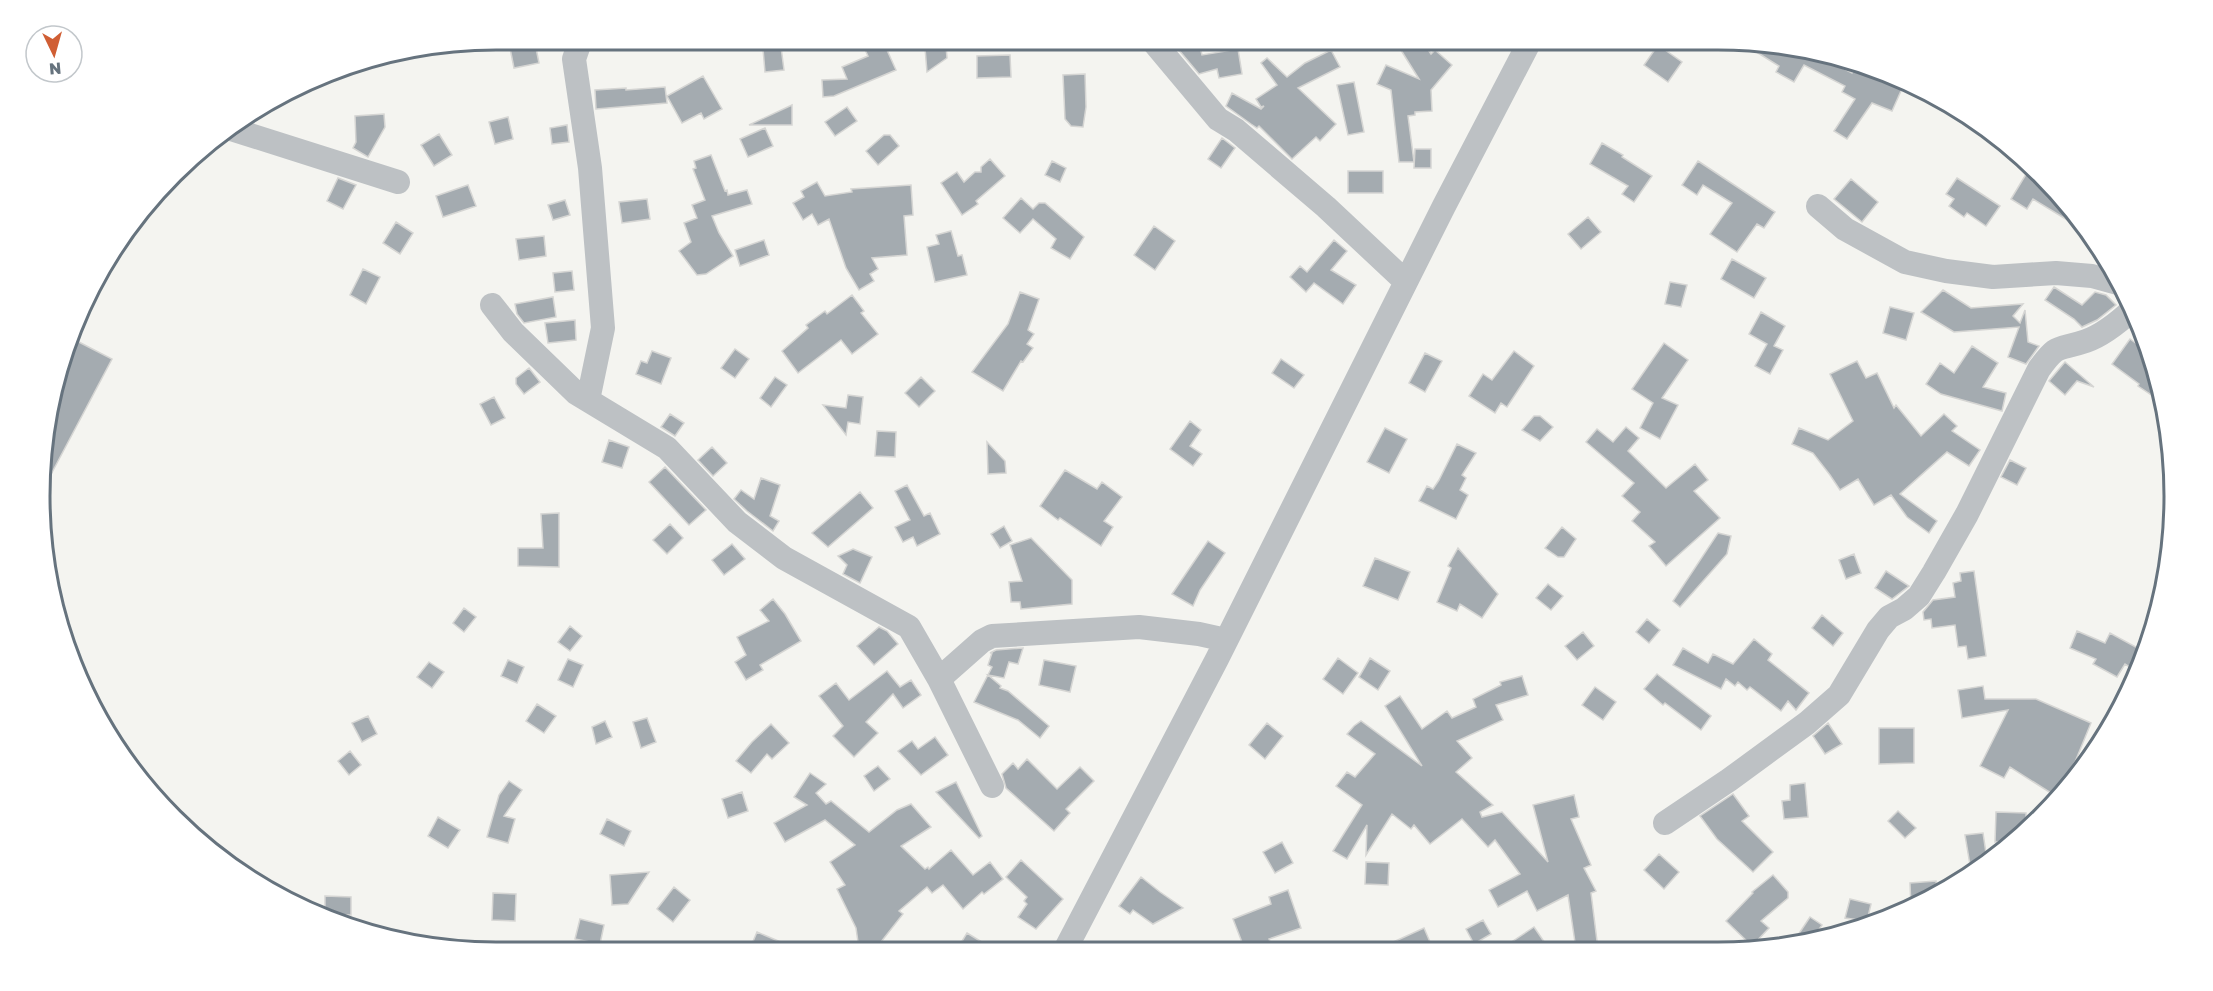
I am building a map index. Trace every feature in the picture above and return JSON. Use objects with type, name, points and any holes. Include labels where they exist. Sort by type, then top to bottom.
[{"type":"street","points":[[577,50],[574,59],[590,168],[603,328],[588,400]]},
{"type":"street","points":[[1160,50],[1218,119],[1236,130],[1326,207],[1406,282]]},
{"type":"street","points":[[1069,942],[1226,640],[1525,50]]},
{"type":"street","points":[[239,131],[398,182]]},
{"type":"street","points":[[1818,206],[1845,229],[1905,262],[1946,271],[1993,277],[2056,273],[2092,276],[2108,280]]},
{"type":"street","points":[[492,305],[513,332],[576,393],[667,448],[737,522],[784,558],[909,627],[939,679],[992,786]]},
{"type":"street","points":[[1665,823],[1807,723],[1839,695],[1878,630],[1889,617],[1904,609],[1919,596],[1967,514],[2039,369],[2052,351],[2065,345],[2085,342],[2102,333],[2125,315]]},
{"type":"street","points":[[939,679],[982,641],[992,636],[1138,627],[1199,634],[1226,640]]},
{"type":"building","points":[[510,50],[536,50],[539,63],[514,68]]},
{"type":"building","points":[[763,50],[781,50],[784,70],[765,72]]},
{"type":"building","points":[[865,50],[887,50],[896,70],[834,96],[823,97],[822,80],[847,79],[842,67],[868,56]]},
{"type":"building","points":[[925,50],[946,50],[947,58],[927,72]]},
{"type":"building","points":[[1179,50],[1201,50],[1202,55],[1238,50],[1242,74],[1219,78],[1217,69],[1199,74]]},
{"type":"building","points":[[1331,50],[1340,67],[1298,88],[1336,124],[1320,141],[1316,137],[1292,159],[1259,126],[1257,128],[1226,106],[1232,93],[1261,109],[1264,106],[1261,107],[1256,99],[1277,85],[1261,63],[1267,58],[1287,77],[1305,63]]},
{"type":"building","points":[[1401,50],[1428,50],[1431,54],[1435,50],[1452,65],[1431,90],[1432,111],[1415,112],[1415,115],[1408,116],[1414,162],[1399,162],[1391,90],[1377,84],[1386,65],[1419,79]]},
{"type":"building","points":[[1654,50],[1665,50],[1682,62],[1668,82],[1644,65]]},
{"type":"building","points":[[1755,51],[1805,58],[1833,65],[1902,89],[1892,111],[1872,103],[1847,139],[1834,131],[1855,99],[1842,92],[1845,86],[1804,65],[1794,82],[1776,72],[1779,66]]},
{"type":"building","points":[[1010,55],[1011,77],[977,78],[977,56]]},
{"type":"building","points":[[1085,74],[1086,107],[1083,127],[1071,126],[1065,119],[1063,75]]},
{"type":"building","points":[[703,76],[722,109],[704,119],[701,113],[682,123],[667,96]]},
{"type":"building","points":[[1354,82],[1364,132],[1348,135],[1337,85]]},
{"type":"building","points":[[665,87],[667,103],[596,109],[595,90]]},
{"type":"building","points":[[792,105],[792,125],[749,125]]},
{"type":"building","points":[[847,107],[857,121],[835,136],[825,122]]},
{"type":"building","points":[[384,114],[385,127],[368,157],[353,148],[356,142],[355,116]]},
{"type":"building","points":[[508,117],[513,139],[495,144],[489,122]]},
{"type":"building","points":[[567,125],[569,142],[552,144],[550,128]]},
{"type":"building","points":[[765,128],[773,146],[748,157],[740,139]]},
{"type":"building","points":[[439,134],[452,155],[434,166],[421,145]]},
{"type":"building","points":[[884,135],[890,135],[899,146],[878,165],[866,151]]},
{"type":"building","points":[[1222,138],[1235,148],[1221,168],[1208,159]]},
{"type":"building","points":[[1602,143],[1652,176],[1634,202],[1622,194],[1628,186],[1590,164]]},
{"type":"building","points":[[1415,149],[1431,149],[1431,168],[1414,168]]},
{"type":"building","points":[[711,155],[728,195],[747,190],[752,204],[712,216],[733,256],[706,274],[697,275],[679,251],[691,242],[684,223],[697,218],[692,205],[705,200],[693,169],[696,168],[694,161]]},
{"type":"building","points":[[990,159],[1005,176],[976,201],[978,204],[962,215],[941,183],[957,172],[964,182],[975,172],[981,172],[981,167]]},
{"type":"building","points":[[1052,161],[1066,168],[1060,182],[1045,175]]},
{"type":"building","points":[[1698,161],[1775,212],[1764,228],[1757,224],[1737,252],[1710,234],[1732,203],[1703,185],[1697,195],[1682,185]]},
{"type":"building","points":[[1348,171],[1383,171],[1383,193],[1348,193]]},
{"type":"building","points":[[2026,174],[2068,221],[2033,199],[2027,209],[2011,199]]},
{"type":"building","points":[[338,178],[356,185],[343,209],[327,201]]},
{"type":"building","points":[[1957,178],[2000,206],[1986,226],[1967,213],[1964,217],[1949,206],[1954,199],[1946,194]]},
{"type":"building","points":[[1851,179],[1878,202],[1862,222],[1834,199]]},
{"type":"building","points":[[817,182],[825,196],[852,192],[851,189],[911,185],[913,215],[904,216],[907,255],[872,258],[878,269],[870,274],[874,281],[859,290],[846,268],[829,219],[818,225],[812,214],[803,220],[793,203],[804,197],[801,191]]},
{"type":"building","points":[[468,185],[476,206],[443,217],[436,196]]},
{"type":"building","points":[[1021,198],[1033,209],[1039,203],[1045,203],[1084,237],[1070,259],[1051,248],[1056,239],[1033,219],[1020,233],[1003,218]]},
{"type":"building","points":[[647,199],[650,219],[622,223],[619,202]]},
{"type":"building","points":[[565,200],[570,215],[553,220],[548,205]]},
{"type":"building","points":[[1588,217],[1601,232],[1581,249],[1568,234]]},
{"type":"building","points":[[396,222],[413,233],[400,254],[383,243]]},
{"type":"building","points":[[1154,226],[1175,241],[1155,270],[1134,255]]},
{"type":"building","points":[[951,231],[958,256],[962,255],[967,275],[935,282],[927,247],[939,244],[936,235]]},
{"type":"building","points":[[544,236],[546,256],[519,260],[516,239]]},
{"type":"building","points":[[764,240],[769,255],[740,266],[735,250]]},
{"type":"building","points":[[1334,240],[1347,251],[1331,270],[1356,285],[1343,304],[1314,283],[1306,292],[1290,277],[1300,266],[1307,272]]},
{"type":"building","points":[[1732,259],[1766,278],[1754,298],[1721,279]]},
{"type":"building","points":[[363,269],[380,277],[366,304],[350,295]]},
{"type":"building","points":[[572,271],[574,290],[555,292],[553,273]]},
{"type":"building","points":[[1670,282],[1687,285],[1681,307],[1665,304]]},
{"type":"building","points":[[2054,287],[2082,305],[2095,292],[2106,295],[2116,305],[2097,320],[2082,327],[2045,300]]},
{"type":"building","points":[[1943,290],[1971,308],[2023,304],[2013,316],[2020,323],[2025,310],[2028,342],[2039,346],[2026,364],[2008,357],[2019,327],[1954,332],[1921,312]]},
{"type":"building","points":[[1020,292],[1039,299],[1028,330],[1034,334],[1027,344],[1033,348],[1023,362],[1021,361],[1003,391],[972,372],[1008,324]]},
{"type":"building","points":[[852,295],[864,311],[861,313],[878,334],[852,354],[841,340],[798,373],[782,351],[808,328],[806,325],[825,311],[827,314]]},
{"type":"building","points":[[553,297],[556,317],[524,323],[517,314],[515,304]]},
{"type":"building","points":[[1890,307],[1914,313],[1906,340],[1883,333]]},
{"type":"building","points":[[1761,312],[1785,326],[1774,346],[1783,350],[1770,374],[1755,366],[1767,344],[1749,334]]},
{"type":"building","points":[[575,320],[576,340],[548,343],[545,323]]},
{"type":"building","points":[[2130,339],[2137,344],[2152,395],[2138,386],[2139,384],[2112,364]]},
{"type":"building","points":[[77,341],[112,359],[50,476],[58,408]]},
{"type":"building","points":[[1664,343],[1688,360],[1662,398],[1678,405],[1660,439],[1640,428],[1653,403],[1632,389]]},
{"type":"building","points":[[1972,346],[1998,363],[1983,387],[2006,393],[2002,411],[1941,394],[1926,384],[1940,363],[1954,373]]},
{"type":"building","points":[[735,349],[749,359],[735,378],[721,368]]},
{"type":"building","points":[[652,351],[671,358],[661,384],[636,374],[641,361],[647,363]]},
{"type":"building","points":[[1514,351],[1534,366],[1507,407],[1501,403],[1495,413],[1469,396],[1483,374],[1492,380]]},
{"type":"building","points":[[1425,353],[1442,361],[1425,392],[1409,383]]},
{"type":"building","points":[[1281,359],[1304,375],[1294,388],[1272,373]]},
{"type":"building","points":[[1857,361],[1866,378],[1877,373],[1894,408],[1896,405],[1921,436],[1944,414],[1957,426],[1952,431],[1980,450],[1969,466],[1947,452],[1900,494],[1937,521],[1929,533],[1907,517],[1891,495],[1874,505],[1858,479],[1840,490],[1813,453],[1792,444],[1799,428],[1828,440],[1853,421],[1830,374]]},
{"type":"building","points":[[2065,362],[2094,387],[2077,381],[2065,395],[2049,381]]},
{"type":"building","points":[[529,368],[540,382],[524,394],[516,384],[516,378]]},
{"type":"building","points":[[775,377],[787,385],[771,407],[760,398]]},
{"type":"building","points":[[921,377],[935,391],[919,407],[905,393]]},
{"type":"building","points":[[848,395],[863,397],[860,424],[848,422],[846,435],[823,405],[846,408]]},
{"type":"building","points":[[494,397],[505,418],[491,425],[480,404]]},
{"type":"building","points":[[670,414],[684,423],[675,436],[661,427]]},
{"type":"building","points":[[1534,416],[1540,416],[1553,427],[1540,441],[1522,430]]},
{"type":"building","points":[[1190,421],[1201,430],[1190,446],[1202,454],[1193,466],[1170,449]]},
{"type":"building","points":[[1626,427],[1639,438],[1628,451],[1666,488],[1695,464],[1708,480],[1694,491],[1720,518],[1666,566],[1649,546],[1655,542],[1632,521],[1640,512],[1622,496],[1634,483],[1586,442],[1597,429],[1613,442]]},
{"type":"building","points":[[1385,428],[1407,439],[1389,473],[1367,462]]},
{"type":"building","points":[[877,431],[896,432],[895,457],[875,456]]},
{"type":"building","points":[[609,440],[629,447],[622,468],[602,462]]},
{"type":"building","points":[[987,442],[1005,461],[1006,473],[988,474]]},
{"type":"building","points":[[1457,444],[1476,453],[1462,475],[1466,478],[1460,490],[1468,495],[1456,519],[1419,501],[1427,486],[1433,489],[1439,480]]},
{"type":"building","points":[[712,447],[727,463],[713,476],[698,460]]},
{"type":"building","points":[[2010,460],[2026,468],[2017,485],[2001,477]]},
{"type":"building","points":[[665,467],[706,510],[689,525],[649,482]]},
{"type":"building","points":[[1065,470],[1097,489],[1102,482],[1122,497],[1104,521],[1113,527],[1101,546],[1060,518],[1058,520],[1040,506]]},
{"type":"building","points":[[761,478],[780,485],[770,516],[779,521],[773,531],[734,499],[741,490],[754,499]]},
{"type":"building","points":[[907,485],[924,516],[930,513],[940,534],[917,546],[913,537],[903,542],[895,527],[910,520],[895,491]]},
{"type":"building","points":[[860,492],[873,508],[828,547],[812,533]]},
{"type":"building","points":[[559,513],[559,567],[518,566],[518,548],[543,548],[541,514]]},
{"type":"building","points":[[670,524],[683,538],[667,554],[653,540]]},
{"type":"building","points":[[1004,526],[1012,541],[1000,548],[991,534]]},
{"type":"building","points":[[1562,527],[1576,539],[1564,557],[1558,557],[1545,548]]},
{"type":"building","points":[[1718,533],[1731,536],[1727,554],[1680,607],[1673,601]]},
{"type":"building","points":[[1031,538],[1072,580],[1072,604],[1021,609],[1020,602],[1011,602],[1009,582],[1022,581],[1010,545]]},
{"type":"building","points":[[1208,541],[1225,553],[1200,590],[1193,606],[1172,594]]},
{"type":"building","points":[[732,544],[745,559],[724,575],[712,560]]},
{"type":"building","points":[[1458,548],[1498,594],[1482,618],[1460,604],[1457,611],[1437,602],[1451,568],[1448,566]]},
{"type":"building","points":[[853,549],[872,557],[860,583],[843,574],[847,565],[838,556]]},
{"type":"building","points":[[1854,554],[1861,573],[1846,579],[1839,560]]},
{"type":"building","points":[[1375,558],[1410,572],[1398,600],[1363,586]]},
{"type":"building","points":[[1886,571],[1909,586],[1892,599],[1875,588]]},
{"type":"building","points":[[1974,571],[1986,656],[1968,659],[1966,646],[1958,647],[1955,625],[1932,628],[1931,619],[1924,620],[1923,612],[1933,600],[1955,597],[1953,583],[1961,581],[1960,573]]},
{"type":"building","points":[[1548,584],[1563,596],[1551,610],[1536,598]]},
{"type":"building","points":[[773,599],[801,641],[760,665],[763,670],[746,680],[735,662],[746,655],[737,637],[769,621],[760,610]]},
{"type":"building","points":[[464,608],[476,617],[464,632],[453,623]]},
{"type":"building","points":[[1822,615],[1843,633],[1833,646],[1812,628]]},
{"type":"building","points":[[1647,619],[1660,630],[1649,643],[1636,632]]},
{"type":"building","points":[[570,626],[582,636],[570,651],[558,642]]},
{"type":"building","points":[[879,627],[887,631],[898,644],[874,665],[857,646]]},
{"type":"building","points":[[2077,631],[2105,643],[2110,633],[2137,648],[2130,667],[2125,664],[2117,677],[2093,664],[2096,659],[2070,648]]},
{"type":"building","points":[[1583,632],[1594,646],[1577,660],[1565,646]]},
{"type":"building","points":[[1754,639],[1772,654],[1768,660],[1809,693],[1796,710],[1788,701],[1781,711],[1750,687],[1747,690],[1738,682],[1735,686],[1726,679],[1721,689],[1673,665],[1683,648],[1708,663],[1713,654],[1733,664]]},
{"type":"building","points":[[1023,648],[1018,664],[1009,662],[1004,678],[988,675],[1001,686],[1000,688],[1008,691],[1049,726],[1040,738],[1018,720],[974,702],[992,667],[988,665],[992,653],[990,653],[996,650]]},
{"type":"building","points":[[1338,658],[1358,673],[1343,694],[1323,679]]},
{"type":"building","points":[[1370,658],[1390,671],[1378,690],[1359,677]]},
{"type":"building","points":[[568,659],[583,665],[573,687],[558,680]]},
{"type":"building","points":[[508,660],[524,667],[517,683],[501,676]]},
{"type":"building","points":[[1044,660],[1076,666],[1070,692],[1039,685]]},
{"type":"building","points":[[429,662],[444,672],[432,688],[417,677]]},
{"type":"building","points":[[887,671],[900,687],[911,680],[921,695],[903,708],[893,694],[866,722],[878,733],[854,757],[833,736],[843,726],[819,696],[836,683],[849,700]]},
{"type":"building","points":[[1657,674],[1711,716],[1701,730],[1665,703],[1663,705],[1644,689]]},
{"type":"building","points":[[1522,676],[1528,695],[1496,705],[1503,720],[1457,741],[1472,758],[1456,772],[1493,805],[1480,812],[1482,817],[1502,812],[1548,862],[1533,805],[1574,795],[1579,817],[1571,819],[1591,865],[1584,868],[1596,891],[1591,893],[1597,942],[1575,942],[1568,895],[1537,911],[1527,891],[1498,907],[1489,890],[1520,874],[1495,840],[1488,847],[1462,819],[1430,844],[1414,825],[1411,829],[1392,814],[1366,855],[1367,825],[1347,859],[1333,851],[1362,805],[1336,786],[1347,772],[1355,777],[1375,754],[1347,734],[1354,726],[1361,721],[1422,766],[1385,706],[1400,696],[1422,729],[1447,711],[1452,718],[1476,707],[1473,699],[1501,685],[1500,682]]},
{"type":"building","points":[[1983,686],[1985,699],[2036,699],[2091,723],[2076,760],[2050,793],[2010,767],[2004,778],[1980,766],[2008,710],[1962,718],[1958,690]]},
{"type":"building","points":[[1595,687],[1616,702],[1603,720],[1582,705]]},
{"type":"building","points":[[537,704],[556,716],[544,733],[526,721]]},
{"type":"building","points":[[368,716],[377,734],[362,742],[352,723]]},
{"type":"building","points":[[647,718],[656,742],[641,748],[633,722]]},
{"type":"building","points":[[605,721],[612,737],[596,744],[592,727]]},
{"type":"building","points":[[1267,723],[1283,736],[1265,759],[1249,745]]},
{"type":"building","points":[[1828,723],[1842,744],[1825,754],[1813,736]]},
{"type":"building","points":[[771,724],[789,743],[772,759],[767,754],[751,773],[736,761]]},
{"type":"building","points":[[1879,728],[1914,728],[1914,763],[1879,764]]},
{"type":"building","points":[[935,737],[948,755],[921,775],[898,751],[912,741],[918,749]]},
{"type":"building","points":[[350,751],[361,765],[349,775],[338,761]]},
{"type":"building","points":[[1027,759],[1057,789],[1080,767],[1094,781],[1066,809],[1070,813],[1054,831],[1006,788],[1002,774],[1013,763],[1018,769]]},
{"type":"building","points":[[878,766],[890,779],[874,791],[864,776]]},
{"type":"building","points":[[810,773],[826,784],[816,793],[826,804],[831,801],[869,832],[897,810],[911,804],[931,827],[901,846],[925,869],[928,867],[929,869],[951,850],[973,875],[990,862],[1003,879],[984,894],[982,892],[963,909],[943,885],[932,893],[927,887],[899,911],[903,914],[881,942],[858,942],[856,928],[837,889],[845,885],[830,862],[855,845],[825,820],[785,842],[774,823],[807,805],[794,797]]},
{"type":"building","points":[[509,781],[522,790],[504,816],[515,819],[508,843],[487,837],[499,795]]},
{"type":"building","points":[[956,782],[982,836],[979,838],[936,792]]},
{"type":"building","points":[[1805,783],[1808,817],[1784,819],[1782,801],[1790,800],[1790,785]]},
{"type":"building","points":[[742,792],[748,811],[728,818],[722,799]]},
{"type":"building","points":[[1733,794],[1749,816],[1742,821],[1773,852],[1753,872],[1717,839],[1700,816]]},
{"type":"building","points":[[1898,811],[1916,828],[1905,838],[1888,821]]},
{"type":"building","points":[[1996,812],[2026,813],[2026,818],[2012,831],[1995,842]]},
{"type":"building","points":[[438,817],[460,830],[448,848],[428,836]]},
{"type":"building","points":[[607,819],[631,831],[624,846],[600,834]]},
{"type":"building","points":[[1983,833],[1986,851],[1970,863],[1965,835]]},
{"type":"building","points":[[1282,842],[1293,863],[1275,873],[1263,852]]},
{"type":"building","points":[[1659,854],[1679,872],[1664,889],[1644,870]]},
{"type":"building","points":[[1021,860],[1063,899],[1036,929],[1018,917],[1027,904],[1024,901],[1027,897],[1006,877]]},
{"type":"building","points":[[1366,862],[1389,863],[1388,885],[1365,884]]},
{"type":"building","points":[[649,872],[628,904],[612,905],[610,875]]},
{"type":"building","points":[[1773,875],[1788,892],[1788,898],[1761,921],[1769,928],[1758,940],[1747,941],[1726,921],[1752,892]]},
{"type":"building","points":[[1141,877],[1183,908],[1153,924],[1133,910],[1130,914],[1119,906]]},
{"type":"building","points":[[1936,881],[1936,884],[1911,898],[1910,883]]},
{"type":"building","points":[[674,887],[690,900],[673,922],[657,909]]},
{"type":"building","points":[[1288,890],[1301,928],[1269,939],[1270,942],[1242,942],[1233,919],[1271,904],[1269,897]]},
{"type":"building","points":[[493,893],[516,894],[515,921],[492,920]]},
{"type":"building","points":[[325,896],[351,897],[351,915],[325,908]]},
{"type":"building","points":[[1850,899],[1871,904],[1868,915],[1856,919],[1845,918]]},
{"type":"building","points":[[1810,917],[1822,925],[1819,930],[1799,934]]},
{"type":"building","points":[[580,919],[604,925],[600,942],[575,939]]},
{"type":"building","points":[[1483,920],[1491,934],[1477,942],[1473,942],[1466,929]]},
{"type":"building","points":[[1534,927],[1544,942],[1512,942]]},
{"type":"building","points":[[1424,928],[1430,942],[1393,942]]},
{"type":"building","points":[[757,932],[781,942],[753,942]]},
{"type":"building","points":[[967,933],[982,942],[962,942]]}]
